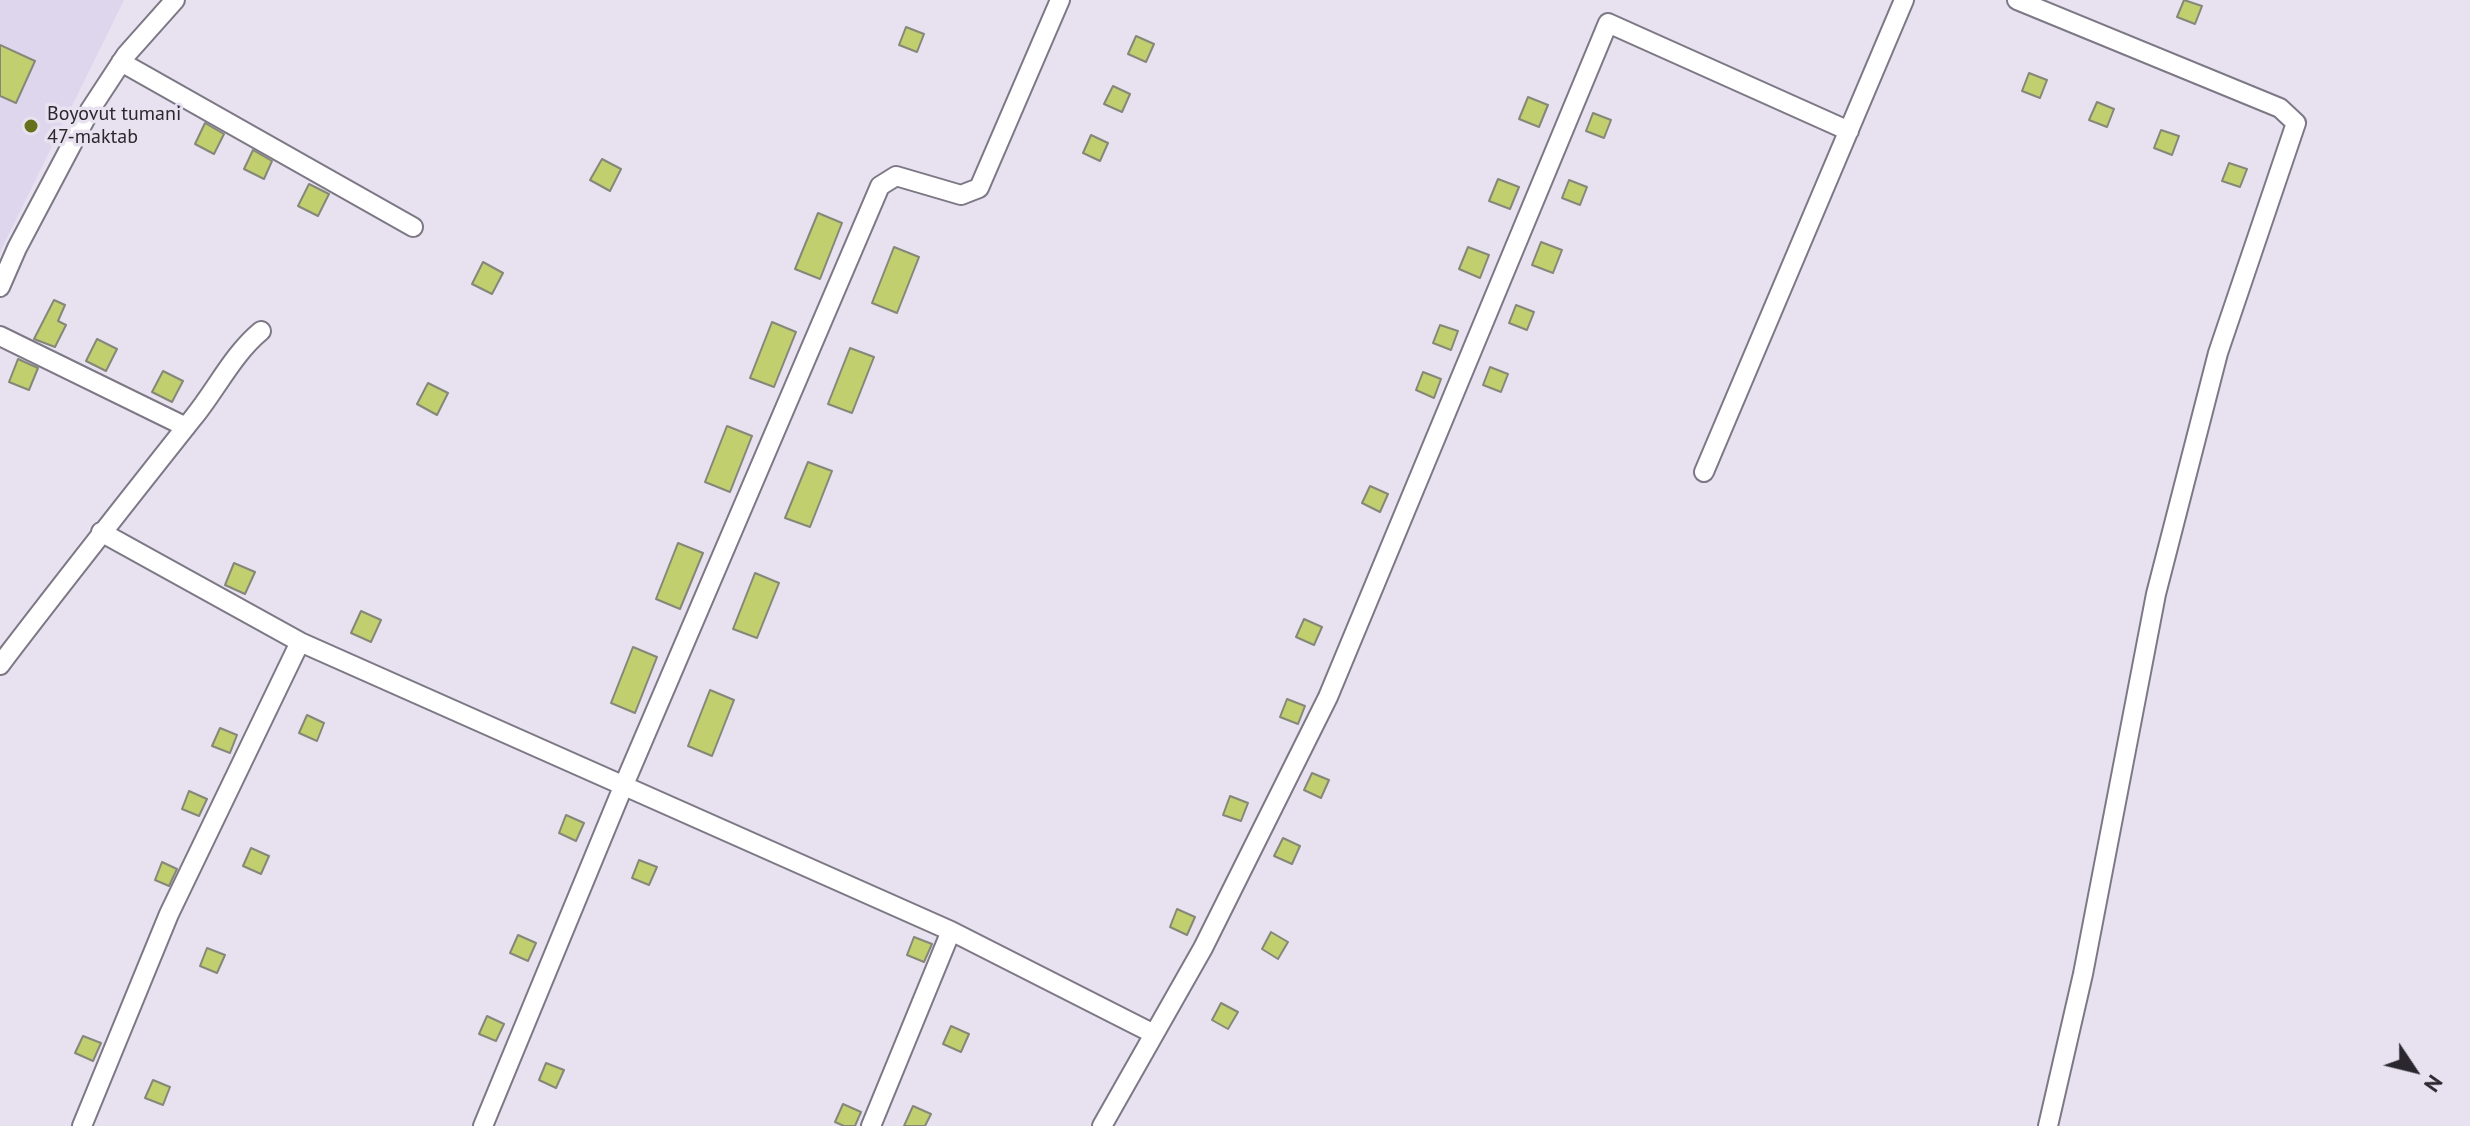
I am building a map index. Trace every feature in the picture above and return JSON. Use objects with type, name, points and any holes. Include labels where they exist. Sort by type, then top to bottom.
[{"type":"street","points":[[0,287],[17,248],[90,110],[121,62],[175,0]]},
{"type":"street","points":[[483,1126],[623,787],[880,186],[896,176],[961,195],[979,188],[1060,0]]},
{"type":"street","points":[[1704,472],[1904,0]]},
{"type":"street","points":[[2017,0],[2280,108],[2296,123],[2218,353],[2156,594],[2083,974],[2048,1126]]},
{"type":"street","points":[[1102,1126],[1203,948],[1328,697],[1608,23],[1849,131]]},
{"type":"street","points":[[121,62],[413,227]]},
{"type":"street","points":[[0,665],[186,427],[247,342],[261,331]]},
{"type":"street","points":[[0,336],[186,427]]},
{"type":"street","points":[[101,532],[300,642],[951,931],[1154,1034]]},
{"type":"street","points":[[82,1126],[169,914],[300,642]]},
{"type":"street","points":[[871,1126],[951,931]]},
{"type":"shaded area","name":"Boyovut tumani 47-maktab","points":[[0,0],[124,0],[0,252]]},
{"type":"building","points":[[2184,0],[2202,6],[2195,24],[2177,17]]},
{"type":"building","points":[[906,27],[924,34],[917,52],[899,45]]},
{"type":"building","points":[[1136,36],[1154,44],[1146,62],[1128,54]]},
{"type":"building","points":[[0,45],[35,61],[16,103],[0,96]]},
{"type":"building","points":[[2029,73],[2047,80],[2040,98],[2022,91]]},
{"type":"building","points":[[1113,86],[1130,94],[1122,112],[1104,104]]},
{"type":"building","points":[[1528,97],[1548,105],[1539,127],[1519,119]]},
{"type":"building","points":[[2097,102],[2114,109],[2107,127],[2089,120]]},
{"type":"building","points":[[1593,113],[1611,120],[1604,138],[1586,131]]},
{"type":"building","points":[[205,123],[224,134],[214,154],[195,144]]},
{"type":"building","points":[[2161,130],[2179,136],[2172,155],[2154,148]]},
{"type":"building","points":[[1091,135],[1108,143],[1100,161],[1083,153]]},
{"type":"building","points":[[253,150],[272,161],[264,179],[244,169]]},
{"type":"building","points":[[602,159],[621,169],[610,191],[590,180]]},
{"type":"building","points":[[2229,163],[2247,169],[2240,187],[2222,181]]},
{"type":"building","points":[[1498,179],[1519,187],[1510,209],[1489,201]]},
{"type":"building","points":[[1569,180],[1587,187],[1580,205],[1562,198]]},
{"type":"building","points":[[309,184],[329,194],[318,216],[298,206]]},
{"type":"building","points":[[818,213],[842,223],[820,279],[795,269]]},
{"type":"building","points":[[1541,242],[1562,250],[1553,273],[1532,265]]},
{"type":"building","points":[[894,247],[919,257],[897,313],[872,303]]},
{"type":"building","points":[[1468,247],[1489,255],[1480,278],[1459,269]]},
{"type":"building","points":[[483,262],[503,273],[492,294],[472,284]]},
{"type":"building","points":[[54,300],[65,305],[58,321],[66,325],[55,347],[34,339]]},
{"type":"building","points":[[1516,305],[1534,312],[1527,330],[1509,323]]},
{"type":"building","points":[[772,322],[796,332],[774,387],[750,378]]},
{"type":"building","points":[[1440,325],[1458,331],[1451,350],[1433,343]]},
{"type":"building","points":[[97,339],[117,349],[106,371],[86,361]]},
{"type":"building","points":[[850,348],[874,357],[852,413],[828,404]]},
{"type":"building","points":[[18,359],[38,368],[29,390],[9,382]]},
{"type":"building","points":[[1490,367],[1508,374],[1501,392],[1483,385]]},
{"type":"building","points":[[163,371],[183,381],[172,402],[152,392]]},
{"type":"building","points":[[1423,372],[1441,379],[1434,398],[1416,390]]},
{"type":"building","points":[[428,383],[448,393],[437,415],[417,404]]},
{"type":"building","points":[[727,426],[752,436],[730,492],[705,482]]},
{"type":"building","points":[[808,462],[832,471],[810,527],[785,518]]},
{"type":"building","points":[[1370,486],[1388,494],[1380,512],[1362,503]]},
{"type":"building","points":[[678,543],[703,553],[680,609],[656,599]]},
{"type":"building","points":[[234,563],[255,572],[245,594],[225,585]]},
{"type":"building","points":[[755,573],[779,583],[757,638],[733,629]]},
{"type":"building","points":[[361,611],[381,620],[371,642],[351,633]]},
{"type":"building","points":[[1304,619],[1322,627],[1314,645],[1296,637]]},
{"type":"building","points":[[633,647],[657,657],[635,713],[611,703]]},
{"type":"building","points":[[710,690],[734,700],[712,756],[688,746]]},
{"type":"building","points":[[1287,699],[1305,706],[1298,724],[1280,717]]},
{"type":"building","points":[[307,715],[324,723],[317,741],[299,733]]},
{"type":"building","points":[[220,728],[237,735],[230,753],[212,746]]},
{"type":"building","points":[[1312,773],[1329,780],[1321,798],[1304,790]]},
{"type":"building","points":[[189,791],[207,799],[199,816],[182,809]]},
{"type":"building","points":[[1230,796],[1248,803],[1241,821],[1223,815]]},
{"type":"building","points":[[566,815],[584,823],[576,841],[559,833]]},
{"type":"building","points":[[1283,838],[1300,846],[1292,864],[1274,856]]},
{"type":"building","points":[[251,848],[269,856],[261,874],[243,866]]},
{"type":"building","points":[[639,860],[657,867],[649,885],[632,878]]},
{"type":"building","points":[[162,862],[177,869],[169,886],[155,880]]},
{"type":"building","points":[[1177,909],[1195,917],[1187,935],[1170,927]]},
{"type":"building","points":[[1271,932],[1288,942],[1278,959],[1262,949]]},
{"type":"building","points":[[518,935],[536,943],[528,961],[510,953]]},
{"type":"building","points":[[914,937],[932,944],[924,962],[907,955]]},
{"type":"building","points":[[207,948],[225,955],[217,973],[200,966]]},
{"type":"building","points":[[1221,1003],[1238,1012],[1228,1029],[1212,1020]]},
{"type":"building","points":[[487,1016],[504,1024],[496,1041],[479,1034]]},
{"type":"building","points":[[951,1026],[969,1034],[961,1052],[943,1044]]},
{"type":"building","points":[[83,1036],[101,1043],[93,1061],[75,1053]]},
{"type":"building","points":[[546,1063],[564,1070],[556,1088],[539,1080]]},
{"type":"building","points":[[153,1080],[170,1087],[163,1105],[145,1098]]},
{"type":"building","points":[[843,1104],[861,1112],[855,1126],[835,1122]]},
{"type":"building","points":[[913,1106],[931,1114],[925,1126],[904,1126]]},
{"type":"place","name":"Boyovut tumani 47-maktab","points":[[31,126]]}]
